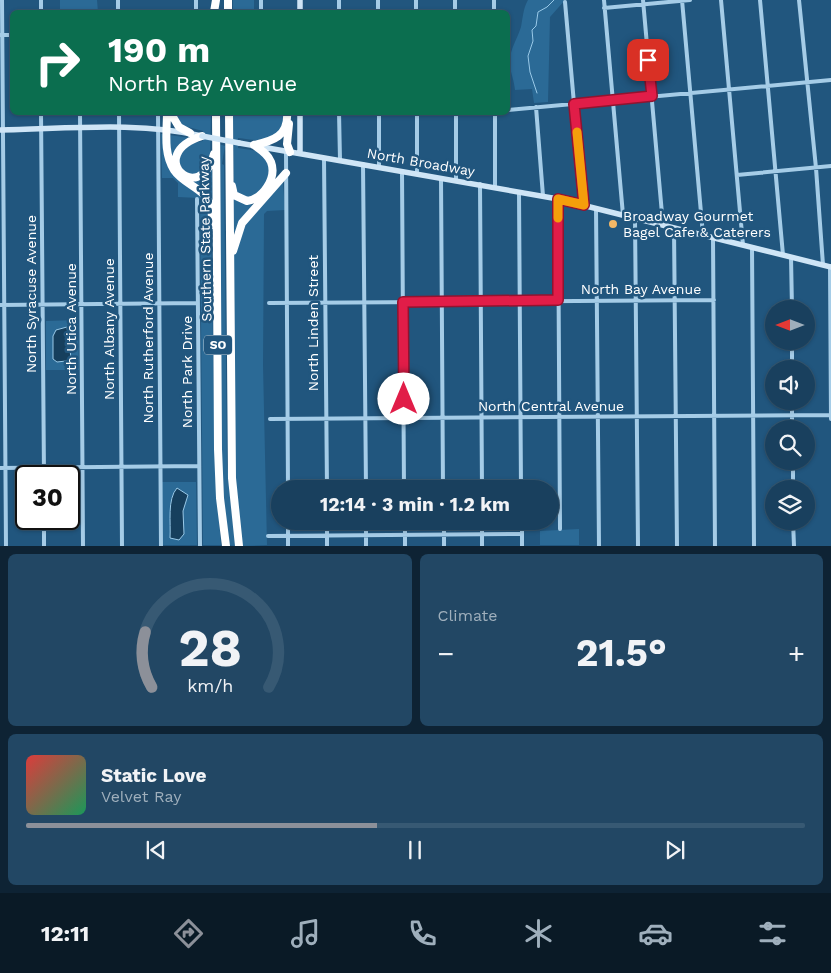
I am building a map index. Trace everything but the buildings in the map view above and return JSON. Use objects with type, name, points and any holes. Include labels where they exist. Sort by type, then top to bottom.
[{"type":"highway","points":[[167,115],[162,130],[174,170],[182,180],[206,197],[210,204],[218,273]]},
{"type":"highway","points":[[170,115],[179,127],[190,133]]},
{"type":"highway","name":"Southern State Parkway","points":[[215,115],[219,472],[226,546]]},
{"type":"highway","name":"Southern State Parkway","points":[[229,115],[232,478],[239,546]]},
{"type":"highway","points":[[229,129],[232,115]]},
{"type":"highway","points":[[254,146],[273,141],[280,135],[287,124],[288,115]]},
{"type":"highway","points":[[288,115],[288,151]]},
{"type":"highway","points":[[202,136],[186,141],[178,151],[176,162],[183,175],[193,178],[203,175],[212,163],[216,145]]},
{"type":"highway","points":[[229,152],[234,195],[242,200],[252,201],[264,192],[272,172],[268,157],[254,146]]},
{"type":"highway","points":[[230,270],[234,245],[242,223],[286,173]]},
{"type":"main road","points":[[300,115],[300,153]]},
{"type":"main road","name":"North Broadway","points":[[1,130],[119,128],[190,133],[254,146],[544,196],[830,267]]},
{"type":"street","points":[[2,0],[2,468],[6,546]]},
{"type":"street","points":[[604,0],[623,215]]},
{"type":"street","points":[[682,0],[703,235]]},
{"type":"street","points":[[604,8],[643,2],[690,0]]},
{"type":"street","points":[[721,0],[743,245]]},
{"type":"street","points":[[760,0],[783,255]]},
{"type":"street","points":[[799,0],[816,168],[823,265]]},
{"type":"street","points":[[565,2],[584,205]]},
{"type":"street","points":[[643,2],[663,225]]},
{"type":"street","points":[[510,110],[831,80]]},
{"type":"street","points":[[536,107],[544,196]]},
{"type":"street","name":"North Syracuse Avenue","points":[[41,115],[44,465]]},
{"type":"street","name":"North Utica Avenue","points":[[80,115],[83,546]]},
{"type":"street","name":"North Albany Avenue","points":[[119,115],[122,546]]},
{"type":"street","points":[[159,115],[162,130]]},
{"type":"street","points":[[339,115],[340,160]]},
{"type":"street","points":[[378,115],[379,167]]},
{"type":"street","points":[[417,115],[417,174]]},
{"type":"street","points":[[456,115],[456,180]]},
{"type":"street","points":[[495,115],[495,187]]},
{"type":"street","name":"North Rutherford Avenue","points":[[161,546],[159,303],[162,130]]},
{"type":"street","points":[[288,151],[286,173],[288,480]]},
{"type":"street","name":"North Linden Street","points":[[324,158],[327,480]]},
{"type":"street","points":[[363,164],[366,480]]},
{"type":"street","points":[[737,175],[831,166]]},
{"type":"street","points":[[402,171],[404,480]]},
{"type":"street","points":[[441,178],[443,480]]},
{"type":"street","points":[[480,184],[482,480]]},
{"type":"street","points":[[519,192],[522,480]]},
{"type":"street","name":"North Park Drive","points":[[197,199],[200,546]]},
{"type":"street","points":[[558,199],[560,529]]},
{"type":"street","points":[[596,208],[599,546]]},
{"type":"street","points":[[635,218],[638,546]]},
{"type":"street","points":[[674,228],[677,546]]},
{"type":"street","points":[[713,238],[715,546]]},
{"type":"street","points":[[752,247],[754,546]]},
{"type":"street","points":[[791,257],[792,300]]},
{"type":"street","points":[[830,267],[831,419]]},
{"type":"street","name":"North Bay Avenue","points":[[270,303],[714,300]]},
{"type":"street","points":[[2,305],[198,303]]},
{"type":"street","points":[[792,410],[792,420]]},
{"type":"street","name":"North Central Avenue","points":[[270,419],[831,415]]},
{"type":"street","points":[[83,467],[199,466]]},
{"type":"street","points":[[2,468],[15,468]]},
{"type":"street","points":[[44,530],[44,546]]},
{"type":"street","points":[[288,530],[288,546]]},
{"type":"street","points":[[327,530],[327,546]]},
{"type":"street","points":[[366,530],[366,546]]},
{"type":"street","points":[[405,530],[405,546]]},
{"type":"street","points":[[444,530],[444,546]]},
{"type":"street","points":[[482,530],[482,546]]},
{"type":"street","points":[[522,530],[522,546]]},
{"type":"street","points":[[793,530],[794,546]]},
{"type":"street","points":[[268,536],[522,534]]},
{"type":"shaded area","points":[[60,0],[97,0],[98,10],[60,10]]},
{"type":"shaded area","points":[[233,0],[254,0],[254,10],[233,10]]},
{"type":"shaded area","points":[[528,0],[565,0],[550,17],[548,102],[534,103],[532,89],[515,90],[510,69],[512,51]]},
{"type":"shaded area","points":[[174,115],[211,115],[210,159],[202,173],[187,175],[177,164],[183,145],[203,141],[203,131],[180,125]]},
{"type":"shaded area","points":[[233,115],[285,115],[280,131],[270,139],[238,138],[238,148],[258,151],[269,160],[269,179],[256,197],[242,200],[234,189]]},
{"type":"shaded area","points":[[161,134],[164,134],[165,152],[206,200],[211,220],[215,469],[221,545],[203,545],[200,201],[199,198],[178,197],[178,183],[173,178],[162,178]]},
{"type":"shaded area","points":[[169,135],[191,138],[177,148],[174,156],[174,166],[182,177],[191,180],[196,179],[212,170],[213,204],[204,192],[181,178],[176,171],[170,158]]},
{"type":"shaded area","points":[[219,144],[225,146],[222,164],[224,165],[227,464],[235,546],[228,545],[221,464]]},
{"type":"shaded area","points":[[283,182],[285,210],[267,211],[264,214],[263,365],[267,545],[242,546],[235,468],[234,250],[250,215]]},
{"type":"shaded area","points":[[232,197],[250,203],[254,207],[233,234]]},
{"type":"shaded area","points":[[78,320],[79,370],[46,370],[46,321]]},
{"type":"shaded area","points":[[67,327],[71,358],[66,361],[57,362],[53,359],[53,336],[56,330]]},
{"type":"shaded area","points":[[162,482],[196,482],[197,545],[163,545]]},
{"type":"shaded area","points":[[177,488],[188,495],[183,511],[184,534],[179,540],[170,538],[170,512],[172,498]]},
{"type":"shaded area","points":[[579,529],[579,545],[540,545],[540,531]]},
{"type":"waterway","points":[[537,93],[530,72],[528,56],[533,41],[532,30],[536,26],[538,12],[554,0]]},
{"type":"slow traffic","points":[[558,218],[558,199],[584,205],[577,132]]},
{"type":"place","name":"Broadway Gourmet Bagel Cafe & Caterers","points":[[613,224]]},
{"type":"route","points":[[404,399],[403,302],[558,300],[558,199],[584,205],[574,104],[652,96],[648,60]]}]
